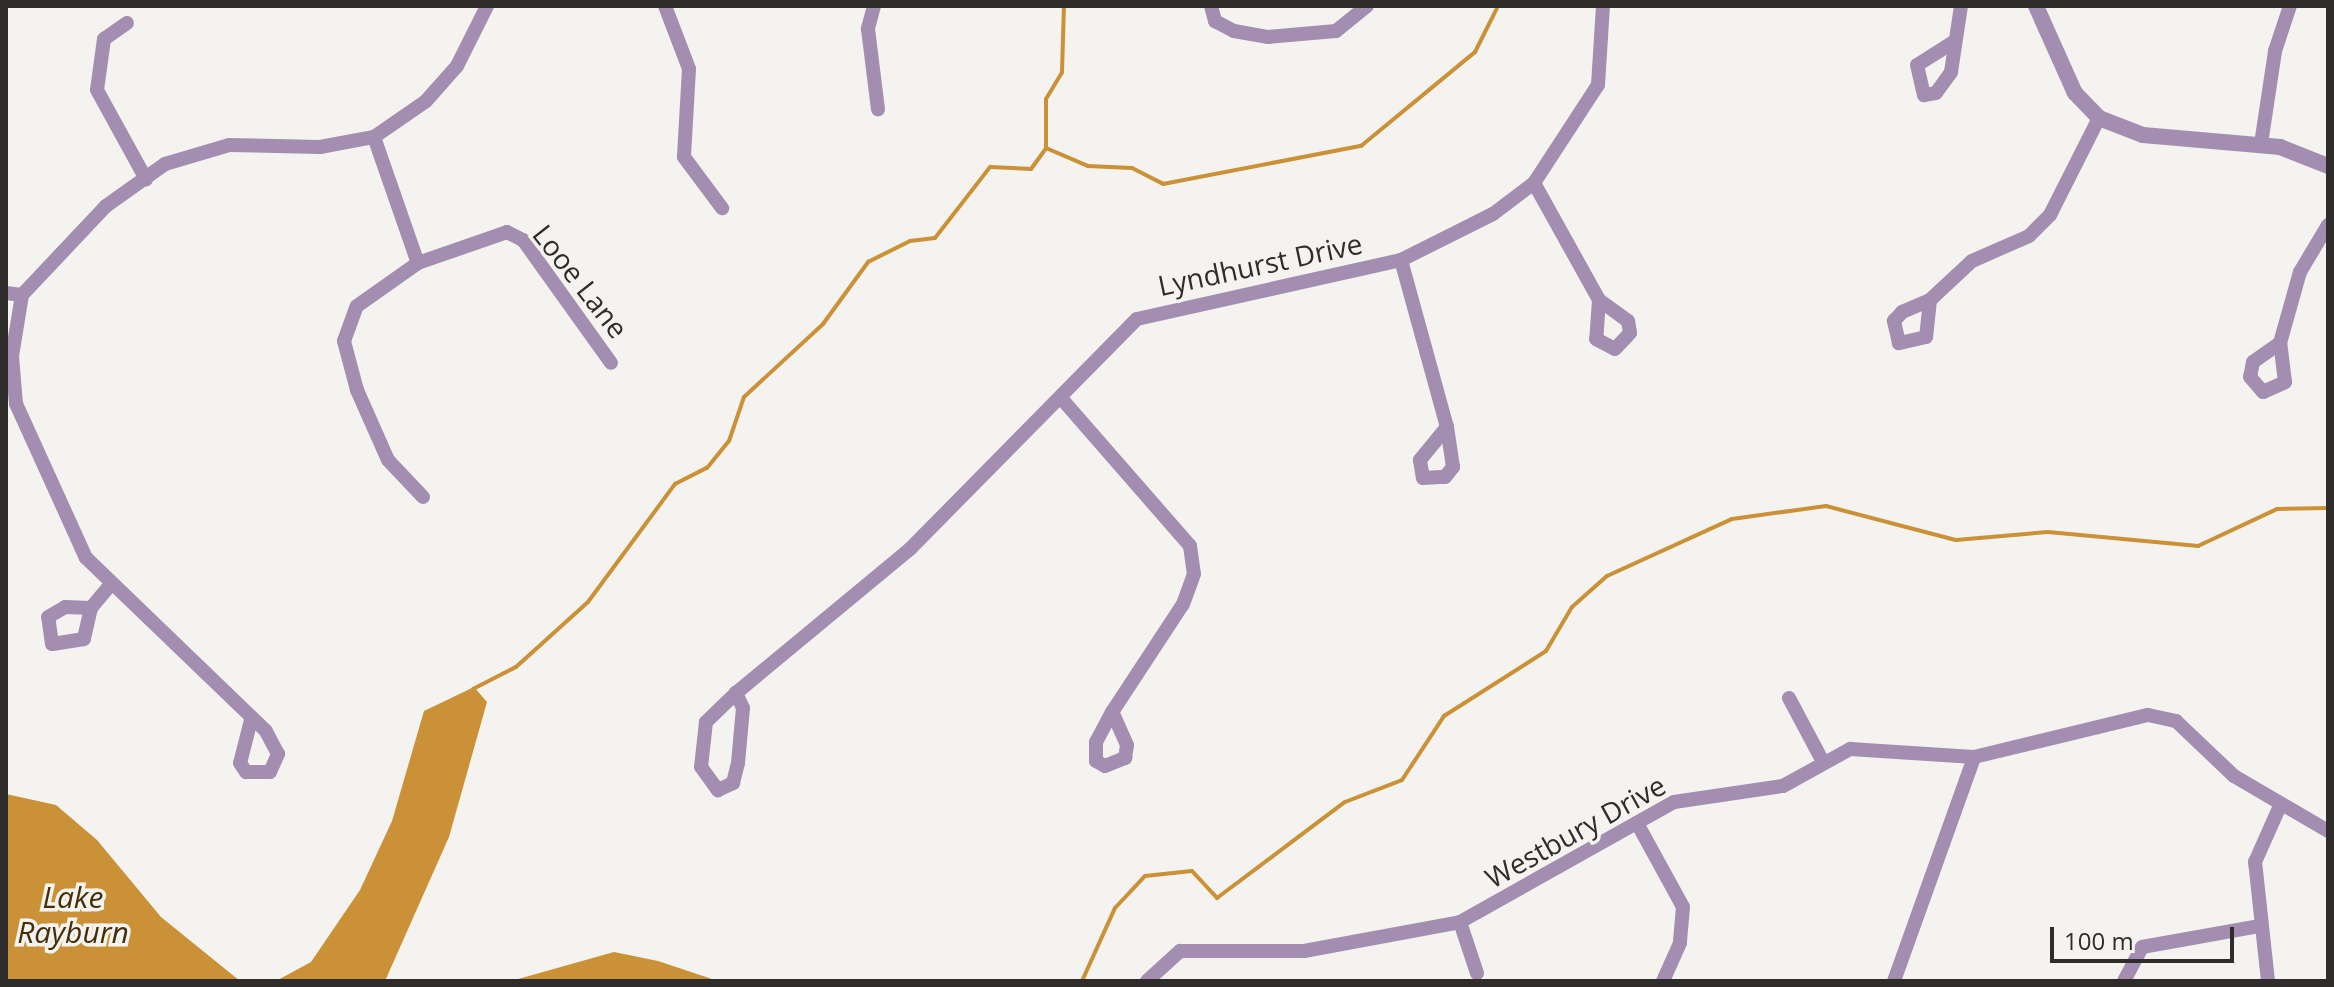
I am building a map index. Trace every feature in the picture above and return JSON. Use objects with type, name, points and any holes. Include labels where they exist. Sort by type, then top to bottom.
[{"type":"street","points":[[251,720],[86,558],[11,406],[12,356],[22,295],[106,206],[146,179],[201,150],[320,147],[374,137],[426,101],[457,66],[487,6]]},
{"type":"street","points":[[665,6],[689,69],[684,157],[722,208]]},
{"type":"street","points":[[874,6],[868,29],[878,109]]},
{"type":"street","points":[[1211,6],[1215,21],[1268,37],[1336,31],[1367,6]]},
{"type":"street","name":"Lyndhurst Drive","points":[[736,693],[743,708],[738,763],[733,783],[718,790],[701,767],[706,722],[736,693],[910,549],[1137,319],[1401,260],[1493,214],[1534,183],[1598,85],[1603,6]]},
{"type":"street","points":[[1952,43],[1961,6]]},
{"type":"street","points":[[2036,6],[2075,93],[2099,118],[2143,135],[2261,144],[2328,166]]},
{"type":"street","points":[[2261,144],[2290,6]]},
{"type":"street","points":[[127,23],[104,39],[97,90],[146,179]]},
{"type":"street","points":[[1930,300],[1972,261],[2029,236],[2050,215],[2099,118]]},
{"type":"street","points":[[374,137],[418,263],[357,306],[344,341],[373,432],[401,480],[423,497]]},
{"type":"street","points":[[1534,183],[1599,300]]},
{"type":"street","points":[[2280,343],[2300,272],[2328,225]]},
{"type":"street","name":"Looe Lane","points":[[418,263],[487,235],[515,235],[611,363]]},
{"type":"street","points":[[1401,260],[1447,427]]},
{"type":"street","points":[[6,293],[22,295]]},
{"type":"street","points":[[1061,398],[1190,546],[1194,574],[1183,604],[1112,712]]},
{"type":"street","points":[[91,608],[111,584]]},
{"type":"street","points":[[1789,698],[1822,760]]},
{"type":"street","name":"Westbury Drive","points":[[1147,981],[1180,951],[1304,951],[1460,922],[1674,802],[1783,786],[1822,760],[1850,749],[1974,757],[2148,715],[2176,721],[2279,808],[2328,831]]},
{"type":"street","points":[[1894,981],[1974,757]]},
{"type":"street","points":[[2268,981],[2255,862],[2279,808]]},
{"type":"street","points":[[1637,823],[1683,907],[1680,943],[1663,981]]},
{"type":"street","points":[[1460,922],[1477,973]]},
{"type":"street","points":[[2124,981],[2142,947],[2260,926]]},
{"type":"water","points":[[474,687],[487,702],[449,837],[385,981],[276,981],[311,962],[360,890],[392,821],[424,711]]},
{"type":"water","name":"Lake Rayburn","points":[[6,794],[56,805],[97,840],[161,917],[240,981],[6,981]]},
{"type":"water","points":[[614,952],[658,961],[718,981],[511,981]]},
{"type":"waterway","points":[[473,689],[516,667],[588,602],[675,484],[707,468],[729,441],[744,397],[823,324],[868,262],[910,241],[935,238],[990,167],[1031,169],[1046,148],[1046,99],[1062,72],[1064,6]]},
{"type":"waterway","points":[[1046,148],[1088,166],[1132,168],[1163,184],[1361,146],[1475,52],[1498,6]]},
{"type":"waterway","points":[[1082,981],[1115,908],[1145,876],[1192,871],[1217,898],[1345,802],[1402,780],[1444,716],[1546,651],[1572,607],[1607,576],[1732,519],[1826,506],[1956,540],[2048,532],[2198,546],[2277,509],[2328,508]]}]
